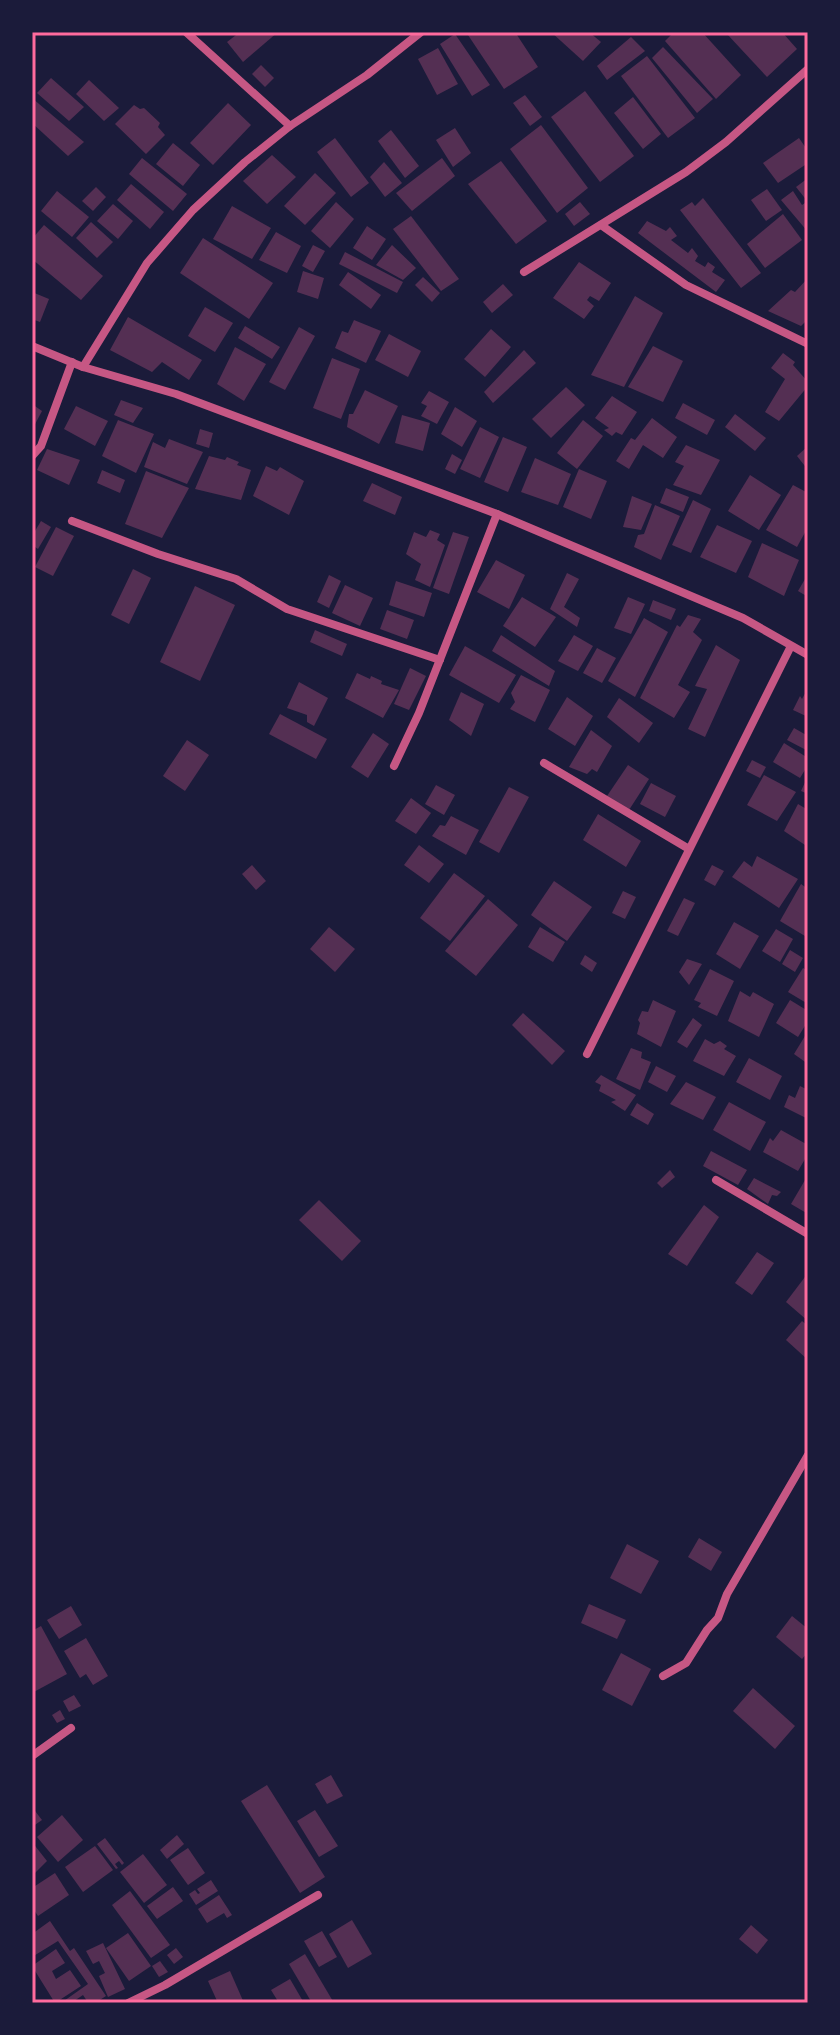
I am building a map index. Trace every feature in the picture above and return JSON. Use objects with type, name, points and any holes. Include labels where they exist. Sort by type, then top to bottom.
[{"type":"street","points":[[186,32],[290,126]]},
{"type":"street","points":[[83,367],[147,263],[193,210],[290,126],[367,75],[421,32]]},
{"type":"street","points":[[524,272],[686,172],[726,142],[808,69]]},
{"type":"street","points":[[601,225],[686,285],[808,344]]},
{"type":"street","points":[[32,346],[83,367],[176,394],[497,514],[743,618],[808,655]]},
{"type":"street","points":[[32,456],[41,446],[72,362]]},
{"type":"street","points":[[394,766],[419,713],[497,514]]},
{"type":"street","points":[[72,521],[158,554],[236,579],[287,609],[440,660]]},
{"type":"street","points":[[587,1054],[791,646]]},
{"type":"street","points":[[544,763],[689,849]]},
{"type":"street","points":[[716,1180],[808,1234]]},
{"type":"street","points":[[663,1676],[686,1663],[718,1618],[727,1594],[808,1455]]},
{"type":"street","points":[[32,1756],[71,1728]]},
{"type":"street","points":[[128,2003],[165,1985],[318,1895]]},
{"type":"building","points":[[240,32],[278,32],[243,62],[227,42]]},
{"type":"building","points":[[472,32],[515,32],[538,67],[504,89],[468,35]]},
{"type":"building","points":[[551,32],[589,32],[601,42],[583,61]]},
{"type":"building","points":[[674,32],[702,32],[741,75],[716,99],[665,41]]},
{"type":"building","points":[[782,32],[797,49],[767,77],[727,34]]},
{"type":"building","points":[[455,34],[490,85],[472,96],[440,44]]},
{"type":"building","points":[[631,37],[645,51],[607,80],[597,66]]},
{"type":"building","points":[[663,47],[713,99],[697,113],[652,58]]},
{"type":"building","points":[[438,48],[458,84],[437,95],[418,59]]},
{"type":"building","points":[[647,56],[695,118],[668,138],[621,76]]},
{"type":"building","points":[[261,65],[274,78],[265,87],[252,74]]},
{"type":"building","points":[[51,78],[84,107],[69,121],[37,93]]},
{"type":"building","points":[[89,80],[119,108],[104,121],[76,94]]},
{"type":"building","points":[[585,91],[634,156],[600,182],[551,117]]},
{"type":"building","points":[[525,95],[542,117],[530,126],[513,103]]},
{"type":"building","points":[[633,97],[661,134],[643,149],[614,113]]},
{"type":"building","points":[[32,98],[84,142],[68,156],[32,123]]},
{"type":"building","points":[[228,103],[251,125],[213,165],[190,143]]},
{"type":"building","points":[[134,105],[144,108],[160,123],[158,127],[165,135],[146,154],[115,124]]},
{"type":"building","points":[[541,125],[588,188],[557,213],[510,149]]},
{"type":"building","points":[[455,128],[471,153],[453,167],[436,140]]},
{"type":"building","points":[[391,130],[419,166],[405,178],[378,141]]},
{"type":"building","points":[[335,138],[369,183],[351,197],[317,152]]},
{"type":"building","points":[[799,138],[808,151],[808,163],[778,183],[763,163]]},
{"type":"building","points":[[173,143],[200,165],[183,186],[156,164]]},
{"type":"building","points":[[272,155],[296,177],[267,204],[243,181]]},
{"type":"building","points":[[142,158],[187,194],[173,211],[129,174]]},
{"type":"building","points":[[442,158],[455,176],[412,211],[396,193]]},
{"type":"building","points":[[501,161],[547,221],[516,244],[468,184]]},
{"type":"building","points":[[384,162],[402,183],[385,197],[370,177]]},
{"type":"building","points":[[315,173],[336,193],[305,225],[284,206]]},
{"type":"building","points":[[808,178],[808,202],[796,187]]},
{"type":"building","points":[[131,184],[164,212],[150,229],[117,200]]},
{"type":"building","points":[[96,187],[106,197],[93,211],[82,201]]},
{"type":"building","points":[[767,189],[782,210],[766,221],[751,200]]},
{"type":"building","points":[[57,191],[89,217],[72,237],[41,211]]},
{"type":"building","points":[[793,191],[802,205],[805,203],[808,206],[808,232],[781,200]]},
{"type":"building","points":[[703,198],[761,273],[741,288],[680,210],[692,202],[695,206]]},
{"type":"building","points":[[336,202],[354,219],[330,248],[311,231]]},
{"type":"building","points":[[580,202],[590,214],[574,226],[565,214]]},
{"type":"building","points":[[113,204],[133,221],[118,239],[97,221]]},
{"type":"building","points":[[232,206],[271,228],[252,259],[213,239]]},
{"type":"building","points":[[783,214],[802,240],[765,268],[747,244]]},
{"type":"building","points":[[411,216],[459,279],[441,291],[393,229]]},
{"type":"building","points":[[647,221],[666,231],[670,227],[677,236],[671,240],[688,253],[692,248],[698,256],[695,261],[705,267],[708,262],[715,267],[712,272],[725,280],[716,292],[638,233]]},
{"type":"building","points":[[91,222],[113,242],[97,258],[76,238]]},
{"type":"building","points":[[44,225],[103,276],[81,300],[32,259],[32,239]]},
{"type":"building","points":[[367,226],[386,239],[372,260],[353,248]]},
{"type":"building","points":[[276,232],[301,246],[287,273],[259,260]]},
{"type":"building","points":[[203,238],[273,283],[249,319],[180,273]]},
{"type":"building","points":[[313,245],[325,251],[313,272],[302,266]]},
{"type":"building","points":[[392,245],[416,268],[403,280],[376,265]]},
{"type":"building","points":[[345,252],[403,282],[397,293],[339,264]]},
{"type":"building","points":[[579,262],[611,283],[599,301],[590,296],[587,300],[594,306],[584,319],[553,298]]},
{"type":"building","points":[[303,271],[324,278],[318,299],[297,292]]},
{"type":"building","points":[[348,272],[381,295],[371,309],[339,285]]},
{"type":"building","points":[[423,277],[440,293],[432,302],[415,285]]},
{"type":"building","points":[[808,278],[808,319],[801,326],[768,311],[791,290],[795,292]]},
{"type":"building","points":[[503,284],[513,295],[492,313],[483,302]]},
{"type":"building","points":[[32,292],[49,299],[40,322],[32,319]]},
{"type":"building","points":[[635,296],[663,313],[624,387],[591,375]]},
{"type":"building","points":[[205,307],[233,323],[215,352],[188,336]]},
{"type":"building","points":[[128,317],[202,360],[189,380],[162,362],[152,372],[110,350]]},
{"type":"building","points":[[354,320],[381,331],[366,363],[335,348],[342,331],[348,333]]},
{"type":"building","points":[[245,326],[280,347],[272,359],[238,338]]},
{"type":"building","points":[[299,327],[315,336],[285,390],[269,382]]},
{"type":"building","points":[[491,329],[511,347],[485,377],[464,359]]},
{"type":"building","points":[[389,334],[421,351],[408,377],[375,360]]},
{"type":"building","points":[[653,346],[683,361],[663,402],[628,387]]},
{"type":"building","points":[[235,347],[266,364],[244,401],[217,384]]},
{"type":"building","points":[[524,350],[536,363],[493,403],[484,392]]},
{"type":"building","points":[[783,353],[795,362],[793,365],[808,386],[779,421],[765,412],[785,379],[771,368]]},
{"type":"building","points":[[332,358],[360,369],[341,419],[313,408]]},
{"type":"building","points":[[566,387],[585,405],[551,438],[532,419]]},
{"type":"building","points":[[365,390],[398,406],[379,444],[347,427],[349,414],[353,414]]},
{"type":"building","points":[[429,391],[449,402],[437,424],[421,416],[427,406],[421,403]]},
{"type":"building","points":[[612,396],[637,412],[622,435],[616,432],[612,436],[604,430],[609,428],[595,418]]},
{"type":"building","points":[[121,400],[143,408],[133,423],[114,415]]},
{"type":"building","points":[[683,403],[715,420],[707,435],[675,418]]},
{"type":"building","points":[[32,404],[42,411],[32,430]]},
{"type":"building","points":[[76,406],[108,421],[95,446],[64,429]]},
{"type":"building","points":[[455,407],[477,421],[462,447],[441,434]]},
{"type":"building","points":[[735,414],[766,438],[755,451],[725,427]]},
{"type":"building","points":[[402,415],[430,423],[423,451],[395,443]]},
{"type":"building","points":[[652,418],[677,437],[663,458],[643,445],[629,469],[616,461],[631,438],[635,440]]},
{"type":"building","points":[[118,420],[154,434],[136,473],[102,456]]},
{"type":"building","points":[[583,420],[603,436],[577,469],[557,453]]},
{"type":"building","points":[[480,427],[499,437],[480,478],[460,469]]},
{"type":"building","points":[[200,429],[213,433],[209,448],[196,444]]},
{"type":"building","points":[[503,437],[527,447],[508,492],[484,482]]},
{"type":"building","points":[[169,439],[203,452],[187,484],[144,467],[153,442],[165,448]]},
{"type":"building","points":[[686,445],[720,460],[701,495],[673,485],[684,466],[675,462]]},
{"type":"building","points":[[808,446],[808,470],[797,456]]},
{"type":"building","points":[[47,449],[80,460],[69,485],[37,470]]},
{"type":"building","points":[[452,454],[462,460],[455,474],[445,469]]},
{"type":"building","points":[[209,456],[225,460],[227,457],[251,470],[241,500],[195,489]]},
{"type":"building","points":[[535,458],[571,474],[558,505],[521,492]]},
{"type":"building","points":[[266,466],[277,471],[280,467],[304,481],[289,515],[253,496]]},
{"type":"building","points":[[579,469],[607,481],[591,519],[563,507]]},
{"type":"building","points":[[102,470],[125,480],[120,493],[97,483]]},
{"type":"building","points":[[146,471],[189,488],[162,538],[125,524]]},
{"type":"building","points":[[750,475],[781,495],[759,530],[728,511]]},
{"type":"building","points":[[372,483],[402,497],[395,515],[363,501]]},
{"type":"building","points":[[793,485],[808,493],[808,527],[797,547],[766,530]]},
{"type":"building","points":[[666,488],[689,497],[683,512],[660,503]]},
{"type":"building","points":[[632,496],[652,504],[641,530],[623,527]]},
{"type":"building","points":[[693,500],[711,509],[691,553],[672,545]]},
{"type":"building","points":[[655,505],[680,516],[661,560],[634,547],[638,535],[644,534]]},
{"type":"building","points":[[41,521],[51,527],[38,549],[32,545],[32,536]]},
{"type":"building","points":[[717,525],[752,541],[736,573],[700,557]]},
{"type":"building","points":[[56,527],[74,536],[53,576],[35,567]]},
{"type":"building","points":[[430,530],[440,534],[437,540],[445,545],[430,587],[415,580],[421,564],[406,554],[414,532],[426,537]]},
{"type":"building","points":[[453,532],[469,537],[449,594],[433,588]]},
{"type":"building","points":[[762,543],[799,560],[784,596],[748,577]]},
{"type":"building","points":[[496,560],[525,575],[509,609],[477,592]]},
{"type":"building","points":[[133,569],[151,578],[129,624],[111,615]]},
{"type":"building","points":[[567,573],[579,579],[564,607],[580,618],[577,627],[550,609]]},
{"type":"building","points":[[808,574],[808,597],[798,591]]},
{"type":"building","points":[[329,575],[341,581],[329,608],[317,602]]},
{"type":"building","points":[[396,581],[432,593],[424,617],[389,605]]},
{"type":"building","points":[[345,585],[373,598],[360,626],[332,613]]},
{"type":"building","points":[[195,586],[235,605],[200,681],[160,662]]},
{"type":"building","points":[[522,597],[556,617],[535,647],[503,626]]},
{"type":"building","points":[[628,597],[645,604],[631,634],[614,628]]},
{"type":"building","points":[[653,600],[676,609],[671,620],[649,611]]},
{"type":"building","points":[[387,610],[414,620],[407,639],[380,629]]},
{"type":"building","points":[[688,615],[701,619],[693,632],[702,640],[678,685],[690,692],[674,718],[640,698],[677,625],[680,627]]},
{"type":"building","points":[[644,618],[668,632],[635,697],[608,681]]},
{"type":"building","points":[[315,630],[347,644],[342,656],[310,642]]},
{"type":"building","points":[[501,635],[555,671],[549,686],[492,651]]},
{"type":"building","points":[[574,635],[593,646],[578,671],[558,661]]},
{"type":"building","points":[[716,645],[740,660],[705,737],[688,729],[707,689],[695,686]]},
{"type":"building","points":[[465,646],[516,675],[499,703],[449,675]]},
{"type":"building","points":[[597,648],[616,658],[602,683],[583,673]]},
{"type":"building","points":[[410,668],[426,676],[409,710],[394,704]]},
{"type":"building","points":[[357,673],[370,679],[371,676],[382,681],[381,684],[399,690],[383,718],[345,698]]},
{"type":"building","points":[[521,675],[550,690],[535,722],[510,709],[515,702],[511,693]]},
{"type":"building","points":[[299,682],[328,698],[314,726],[307,722],[307,715],[287,708]]},
{"type":"building","points":[[808,688],[808,717],[793,710]]},
{"type":"building","points":[[461,692],[484,704],[471,736],[449,720]]},
{"type":"building","points":[[567,697],[593,716],[575,746],[548,729]]},
{"type":"building","points":[[619,698],[653,723],[639,743],[607,717]]},
{"type":"building","points":[[280,714],[327,739],[316,759],[269,734]]},
{"type":"building","points":[[794,728],[808,736],[808,751],[787,740]]},
{"type":"building","points":[[591,730],[612,746],[597,772],[592,769],[587,774],[569,767]]},
{"type":"building","points":[[373,733],[389,744],[368,778],[351,767]]},
{"type":"building","points":[[187,740],[209,755],[185,791],[163,776]]},
{"type":"building","points":[[784,743],[808,758],[808,765],[800,778],[773,762]]},
{"type":"building","points":[[752,760],[766,767],[760,778],[746,771]]},
{"type":"building","points":[[628,765],[649,779],[629,810],[607,796]]},
{"type":"building","points":[[764,775],[796,792],[777,821],[747,805]]},
{"type":"building","points":[[808,776],[808,794],[801,791]]},
{"type":"building","points":[[651,783],[676,796],[665,817],[640,804]]},
{"type":"building","points":[[436,785],[455,795],[444,815],[425,804]]},
{"type":"building","points":[[509,787],[529,797],[499,853],[479,842]]},
{"type":"building","points":[[411,798],[431,813],[416,834],[395,821]]},
{"type":"building","points":[[798,804],[808,810],[808,847],[784,831]]},
{"type":"building","points":[[598,814],[641,841],[626,867],[583,840]]},
{"type":"building","points":[[451,816],[479,830],[466,855],[432,836],[440,825],[445,826]]},
{"type":"building","points":[[419,845],[444,864],[429,883],[404,865]]},
{"type":"building","points":[[757,856],[798,879],[779,908],[732,877],[744,861],[752,867]]},
{"type":"building","points":[[252,865],[266,881],[256,890],[242,874]]},
{"type":"building","points":[[712,865],[724,871],[715,886],[704,880]]},
{"type":"building","points":[[454,873],[485,896],[450,941],[420,918]]},
{"type":"building","points":[[554,881],[592,907],[567,941],[531,915]]},
{"type":"building","points":[[801,884],[808,889],[808,929],[805,936],[780,921]]},
{"type":"building","points":[[623,891],[636,897],[625,919],[612,913]]},
{"type":"building","points":[[684,898],[695,903],[678,936],[667,931]]},
{"type":"building","points":[[488,899],[518,925],[476,976],[445,951]]},
{"type":"building","points":[[734,922],[759,936],[740,969],[716,954]]},
{"type":"building","points":[[329,927],[355,949],[335,972],[310,949]]},
{"type":"building","points":[[540,927],[565,942],[553,962],[528,947]]},
{"type":"building","points":[[776,929],[793,939],[780,962],[762,951]]},
{"type":"building","points":[[790,950],[803,958],[795,972],[782,964]]},
{"type":"building","points":[[585,955],[597,963],[592,972],[580,964]]},
{"type":"building","points":[[687,959],[702,964],[689,985],[679,972]]},
{"type":"building","points":[[803,968],[808,971],[808,1004],[788,992]]},
{"type":"building","points":[[710,969],[734,981],[717,1016],[698,1007],[701,1003],[694,1000]]},
{"type":"building","points":[[740,991],[750,997],[753,992],[774,1004],[759,1037],[728,1021]]},
{"type":"building","points":[[653,1000],[676,1011],[661,1047],[637,1034],[642,1011],[648,1012]]},
{"type":"building","points":[[790,1000],[808,1011],[808,1021],[798,1037],[776,1023]]},
{"type":"building","points":[[523,1013],[565,1051],[552,1065],[512,1025]]},
{"type":"building","points":[[693,1018],[702,1025],[687,1048],[677,1042]]},
{"type":"building","points":[[808,1031],[808,1064],[794,1054]]},
{"type":"building","points":[[705,1039],[714,1044],[720,1041],[727,1046],[724,1049],[736,1056],[724,1076],[693,1061]]},
{"type":"building","points":[[631,1048],[642,1052],[641,1058],[651,1062],[640,1090],[616,1079]]},
{"type":"building","points":[[749,1058],[782,1076],[770,1100],[736,1082]]},
{"type":"building","points":[[656,1066],[676,1076],[667,1092],[648,1082]]},
{"type":"building","points":[[601,1075],[636,1095],[625,1111],[611,1102],[616,1100],[599,1091],[601,1085],[595,1082]]},
{"type":"building","points":[[686,1082],[716,1097],[703,1120],[670,1104]]},
{"type":"building","points":[[800,1086],[808,1090],[808,1119],[784,1107],[789,1095],[795,1098]]},
{"type":"building","points":[[729,1102],[766,1122],[750,1151],[713,1130]]},
{"type":"building","points":[[637,1103],[654,1114],[648,1125],[630,1115]]},
{"type":"building","points":[[781,1130],[808,1145],[808,1154],[798,1171],[763,1152],[770,1138],[773,1141]]},
{"type":"building","points":[[711,1151],[747,1170],[738,1185],[703,1166]]},
{"type":"building","points":[[670,1170],[675,1177],[662,1188],[657,1183]]},
{"type":"building","points":[[808,1175],[808,1214],[791,1204]]},
{"type":"building","points":[[754,1178],[781,1192],[777,1196],[772,1195],[768,1204],[747,1189]]},
{"type":"building","points":[[319,1200],[361,1241],[342,1261],[299,1220]]},
{"type":"building","points":[[704,1205],[719,1217],[687,1266],[668,1254]]},
{"type":"building","points":[[757,1252],[774,1263],[752,1295],[735,1283]]},
{"type":"building","points":[[808,1273],[808,1321],[786,1302]]},
{"type":"building","points":[[802,1321],[808,1326],[808,1360],[786,1340]]},
{"type":"building","points":[[699,1538],[722,1552],[711,1571],[688,1557]]},
{"type":"building","points":[[627,1544],[659,1561],[641,1594],[610,1578]]},
{"type":"building","points":[[589,1604],[626,1620],[617,1639],[581,1623]]},
{"type":"building","points":[[71,1606],[82,1625],[59,1639],[47,1620]]},
{"type":"building","points":[[792,1616],[808,1629],[808,1652],[802,1659],[776,1637]]},
{"type":"building","points":[[41,1626],[67,1674],[32,1693],[32,1631]]},
{"type":"building","points":[[86,1638],[108,1676],[93,1685],[86,1674],[80,1678],[64,1651]]},
{"type":"building","points":[[621,1653],[651,1669],[632,1706],[602,1690]]},
{"type":"building","points":[[753,1688],[795,1726],[775,1749],[733,1711]]},
{"type":"building","points":[[74,1695],[81,1706],[69,1712],[63,1701]]},
{"type":"building","points":[[60,1710],[65,1719],[57,1723],[52,1715]]},
{"type":"building","points":[[331,1775],[343,1796],[327,1804],[315,1784]]},
{"type":"building","points":[[267,1785],[325,1877],[300,1893],[241,1801]]},
{"type":"building","points":[[32,1807],[42,1820],[32,1827]]},
{"type":"building","points":[[315,1810],[338,1846],[319,1857],[297,1821]]},
{"type":"building","points":[[62,1815],[83,1840],[58,1862],[37,1837]]},
{"type":"building","points":[[177,1835],[184,1844],[167,1859],[160,1850]]},
{"type":"building","points":[[105,1838],[124,1863],[122,1865],[119,1861],[115,1864],[116,1869],[97,1844]]},
{"type":"building","points":[[32,1842],[47,1861],[32,1876]]},
{"type":"building","points":[[95,1846],[113,1870],[83,1892],[65,1867]]},
{"type":"building","points":[[188,1848],[205,1873],[188,1885],[170,1860]]},
{"type":"building","points":[[143,1854],[167,1885],[144,1903],[120,1872]]},
{"type":"building","points":[[55,1873],[69,1895],[38,1916],[32,1907],[32,1888]]},
{"type":"building","points":[[211,1880],[218,1891],[196,1905],[189,1894],[195,1890],[200,1893],[197,1889]]},
{"type":"building","points":[[173,1887],[183,1901],[157,1919],[147,1906]]},
{"type":"building","points":[[130,1891],[170,1945],[151,1958],[112,1905]]},
{"type":"building","points":[[219,1895],[232,1915],[227,1918],[224,1913],[207,1923],[198,1909]]},
{"type":"building","points":[[352,1920],[372,1954],[348,1968],[329,1934]]},
{"type":"building","points":[[50,1921],[70,1951],[74,1948],[106,1996],[95,2003],[84,2003],[87,2001],[83,1995],[71,2003],[61,2003],[88,1984],[58,1941],[32,1957],[32,1934]]},
{"type":"building","points":[[751,1925],[768,1940],[757,1954],[739,1939]]},
{"type":"building","points":[[322,1931],[337,1957],[319,1967],[304,1941]]},
{"type":"building","points":[[128,1933],[151,1966],[129,1981],[106,1948]]},
{"type":"building","points":[[103,1943],[125,1989],[108,1997],[99,1976],[105,1973],[99,1961],[93,1964],[86,1951]]},
{"type":"building","points":[[176,1948],[183,1957],[174,1964],[167,1955]]},
{"type":"building","points":[[56,1949],[65,1963],[52,1971],[56,1979],[70,1970],[81,1986],[55,2003],[32,1966]]},
{"type":"building","points":[[305,1954],[334,2003],[312,2003],[289,1964]]},
{"type":"building","points":[[160,1961],[168,1972],[159,1977],[152,1966]]},
{"type":"building","points":[[230,1971],[244,2003],[218,2003],[208,1981]]},
{"type":"building","points":[[290,1979],[304,2003],[279,2003],[271,1990]]}]
